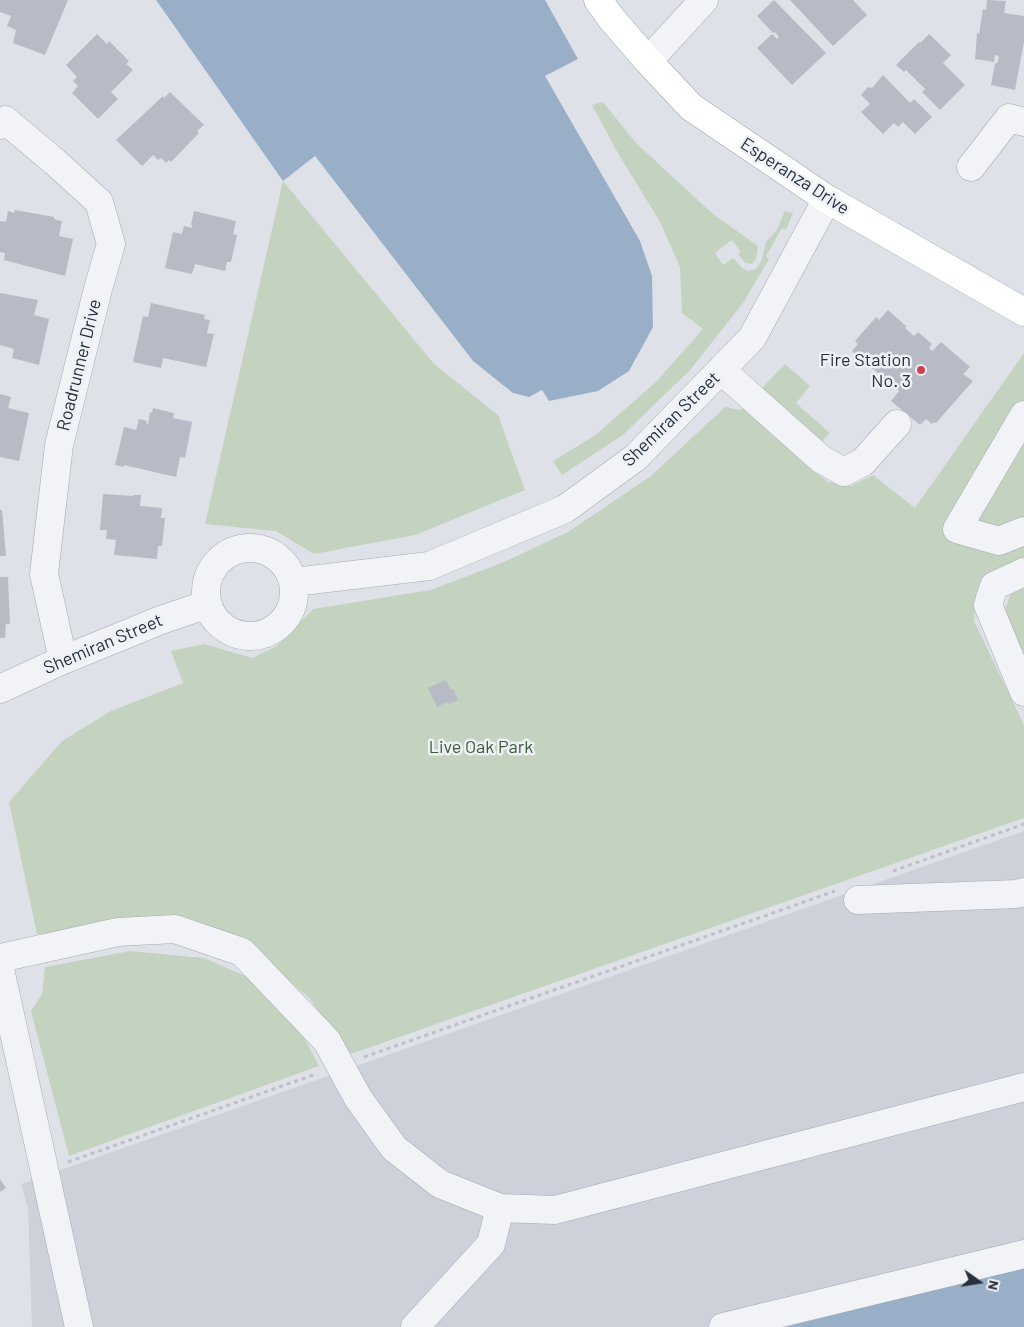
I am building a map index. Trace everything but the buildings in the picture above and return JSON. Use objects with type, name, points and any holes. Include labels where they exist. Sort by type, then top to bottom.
[{"type":"main road","name":"Esperanza Drive","points":[[598,0],[648,61],[691,107],[828,199],[1024,312]]},
{"type":"street","points":[[648,61],[704,0]]},
{"type":"street","points":[[971,167],[1009,118],[1024,122]]},
{"type":"street","name":"Roadrunner Drive","points":[[0,125],[5,120],[99,202],[111,244],[58,445],[44,574],[63,660]]},
{"type":"street","name":"Shemiran Street","points":[[294,582],[429,566],[566,509],[635,458],[752,338],[828,199]]},
{"type":"street","points":[[721,370],[821,459],[844,472],[863,462],[897,424]]},
{"type":"street","points":[[1024,415],[957,529],[999,541],[1024,531]]},
{"type":"street","points":[[250,547],[265,549],[283,562],[294,582],[291,610],[283,622],[272,630],[260,635],[245,636],[232,632],[220,624],[211,612],[206,598],[207,583],[212,568],[222,557],[236,549],[250,547]]},
{"type":"street","points":[[1024,572],[994,586],[988,605],[1024,692]]},
{"type":"street","name":"Shemiran Street","points":[[0,689],[63,660],[161,620],[208,604]]},
{"type":"street","points":[[847,896],[1016,894],[1024,892]]},
{"type":"street","points":[[0,958],[118,932],[175,928],[242,952],[327,1041],[358,1098],[394,1148],[440,1184],[500,1208],[555,1210],[1024,1087]]},
{"type":"street","points":[[0,969],[79,1327]]},
{"type":"street","points":[[415,1327],[491,1244],[500,1208]]},
{"type":"street","points":[[723,1327],[1024,1254]]},
{"type":"path","points":[[892,871],[1024,824]]},
{"type":"path","points":[[45,1171],[340,1066],[847,896]]},
{"type":"shaded area","points":[[1024,831],[1024,1267],[785,1327],[32,1327],[28,1209],[21,1184]]},
{"type":"green space","points":[[603,102],[636,143],[713,214],[758,246],[756,259],[752,264],[745,263],[738,254],[741,252],[732,240],[715,253],[723,265],[733,258],[742,268],[748,271],[756,269],[761,262],[766,242],[776,231],[785,211],[793,213],[786,230],[782,228],[766,256],[769,259],[743,303],[690,370],[624,434],[562,475],[553,461],[594,436],[655,383],[703,329],[682,313],[680,267],[659,220],[619,155],[592,105]]},
{"type":"green space","points":[[283,181],[434,364],[498,415],[525,490],[415,535],[314,554],[276,531],[205,524]]},
{"type":"green space","name":"Live Oak Park","points":[[1024,353],[1024,559],[994,571],[976,593],[974,621],[1024,725],[1024,818],[351,1054],[309,998],[264,959],[170,919],[37,934],[9,802],[62,741],[111,711],[183,683],[171,651],[204,644],[252,658],[277,646],[313,609],[431,590],[504,562],[568,532],[651,476],[725,407],[741,410],[785,364],[810,386],[796,403],[830,433],[802,462],[828,482],[851,486],[873,475],[915,508]]},
{"type":"green space","points":[[1024,588],[1024,657],[1004,612],[1011,593]]},
{"type":"green space","points":[[130,951],[204,958],[250,978],[299,1028],[319,1066],[69,1156],[31,1011],[42,994],[45,967]]},
{"type":"water","points":[[156,0],[545,0],[578,59],[545,76],[640,241],[652,276],[653,327],[629,371],[598,391],[549,401],[542,390],[529,397],[513,393],[473,361],[315,156],[283,181]]},
{"type":"water","points":[[1024,1267],[1024,1327],[785,1327]]},
{"type":"place","name":"Fire Station No. 3","points":[[921,370]]}]
